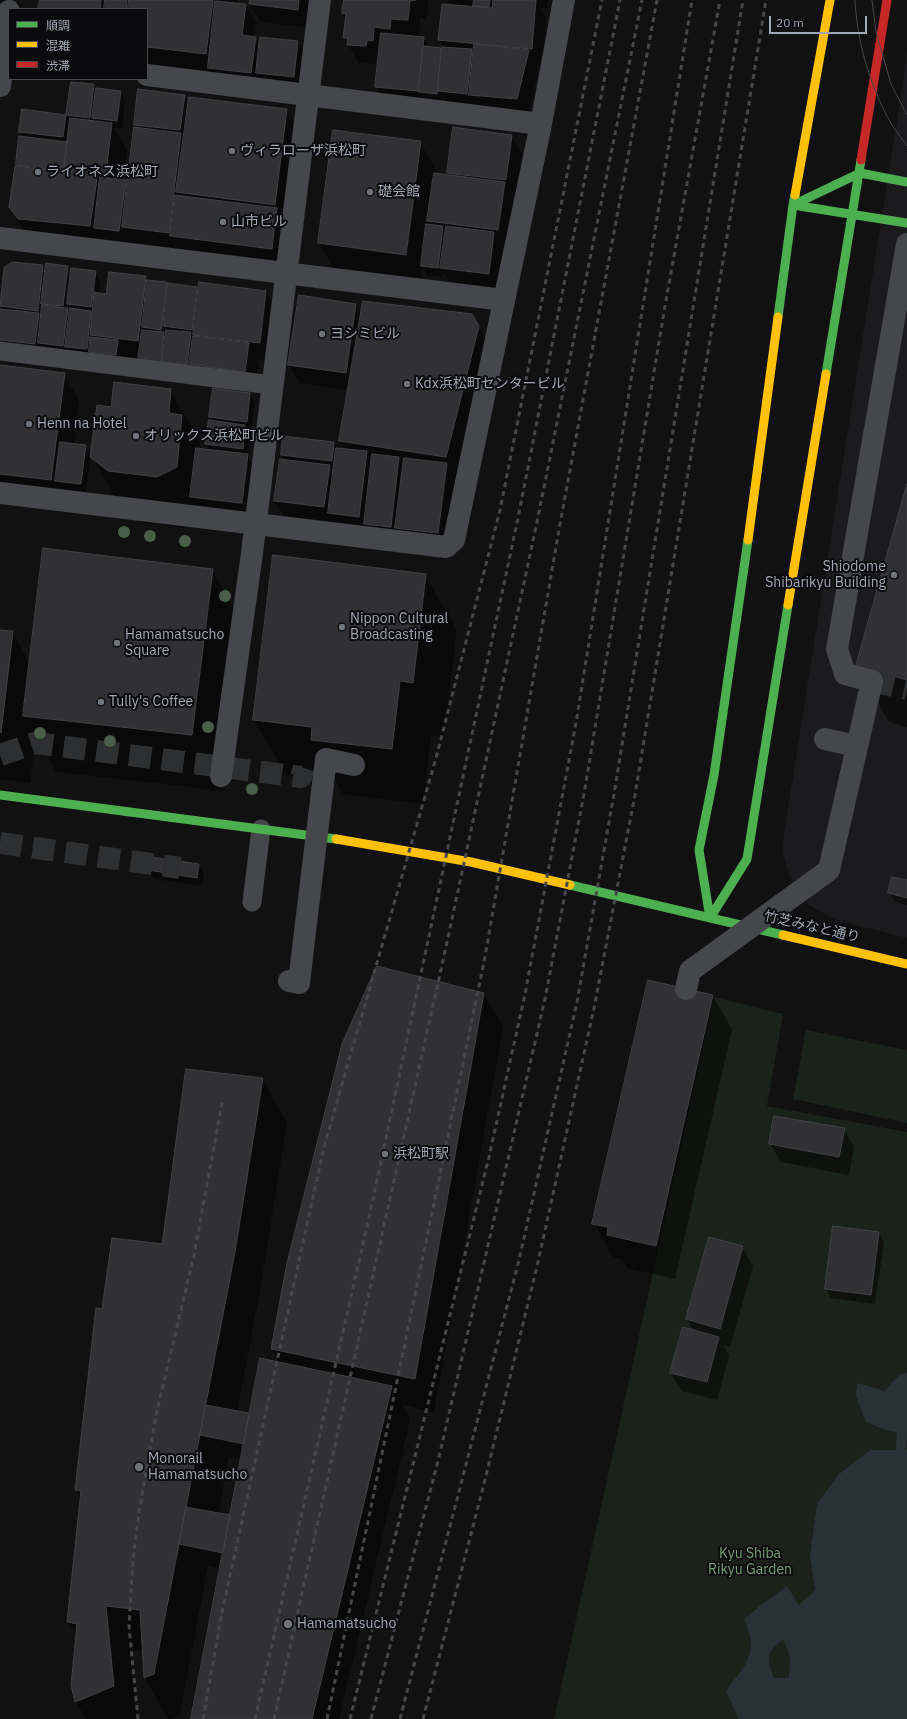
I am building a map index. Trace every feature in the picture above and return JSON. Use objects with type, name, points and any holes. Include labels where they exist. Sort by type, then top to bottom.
[{"type":"street","points":[[221,776],[255,523],[320,0]]},
{"type":"street","points":[[0,493],[446,547],[454,540],[540,124],[564,0]]},
{"type":"street","points":[[710,918],[699,850],[714,775],[741,589],[793,205],[830,0]]},
{"type":"street","points":[[710,918],[747,859],[887,0]]},
{"type":"street","points":[[0,86],[8,19]]},
{"type":"street","points":[[148,75],[540,124]]},
{"type":"street","points":[[793,205],[860,173],[907,182]]},
{"type":"street","points":[[793,205],[907,223]]},
{"type":"street","points":[[0,238],[504,300]]},
{"type":"street","points":[[686,989],[690,971],[829,870],[856,746],[872,682],[845,674],[837,649],[907,244]]},
{"type":"street","points":[[825,739],[856,746]]},
{"type":"street","points":[[289,981],[299,983],[326,759],[354,765]]},
{"type":"street","name":"竹芝みなと通り","points":[[0,795],[341,840],[471,862],[907,964]]},
{"type":"lane","points":[[0,352],[272,385]]},
{"type":"lane","points":[[252,902],[261,829]]},
{"type":"shaded area","points":[[907,47],[907,938],[836,920],[810,906],[801,896],[793,883],[787,868],[783,851],[784,833],[903,83]]},
{"type":"shaded area","points":[[907,1373],[907,1431],[891,1431],[866,1422],[856,1396],[857,1383],[885,1391],[900,1374]]},
{"type":"shaded area","points":[[870,1450],[907,1450],[907,1719],[739,1719],[726,1691],[745,1665],[751,1650],[749,1631],[744,1619],[787,1586],[799,1605],[815,1590],[810,1555],[817,1504],[838,1475]],"holes":[[[783,1639],[790,1656],[789,1678],[774,1678],[769,1661],[770,1652]]]},
{"type":"green space","name":"Kyu Shiba Rikyu Garden","points":[[714,997],[783,1014],[767,1106],[907,1132],[907,1719],[554,1719]]},
{"type":"green space","points":[[806,1030],[907,1050],[907,1123],[793,1099]]},
{"type":"building","points":[[40,0],[101,0],[100,8],[38,8]]},
{"type":"building","points":[[105,0],[127,0],[126,8],[104,8]]},
{"type":"building","points":[[129,0],[213,0],[206,54],[148,47],[148,8],[128,8]]},
{"type":"building","points":[[250,0],[299,0],[298,10],[249,4]]},
{"type":"building","points":[[344,0],[416,0],[410,1],[408,20],[391,19],[390,29],[374,27],[373,41],[367,40],[366,46],[347,45],[348,38],[343,38],[346,14],[342,13]]},
{"type":"building","points":[[474,0],[490,0],[489,7],[473,6]]},
{"type":"building","points":[[493,0],[536,0],[532,49],[438,40],[442,4],[492,8]]},
{"type":"building","points":[[215,1],[246,4],[242,35],[256,37],[251,73],[208,68]]},
{"type":"building","points":[[381,33],[424,37],[418,91],[375,87]]},
{"type":"building","points":[[260,37],[298,41],[294,77],[256,73]]},
{"type":"building","points":[[474,44],[529,50],[517,99],[469,95]]},
{"type":"building","points":[[423,46],[441,48],[437,94],[419,92]]},
{"type":"building","points":[[442,47],[472,49],[467,94],[438,91]]},
{"type":"building","points":[[71,82],[94,84],[90,118],[66,115]]},
{"type":"building","points":[[96,88],[121,91],[117,121],[92,118]]},
{"type":"building","points":[[138,89],[185,95],[180,130],[134,125]]},
{"type":"building","name":"ヴィラローザ浜松町","points":[[189,97],[287,109],[275,205],[176,192]]},
{"type":"building","points":[[22,109],[66,115],[63,137],[19,132]]},
{"type":"building","name":"ライオネス浜松町","points":[[70,118],[112,123],[106,173],[98,171],[90,226],[18,219],[9,207],[15,166],[63,172]]},
{"type":"building","points":[[134,127],[181,133],[169,233],[122,227]]},
{"type":"building","points":[[453,127],[512,135],[506,180],[447,173]]},
{"type":"building","name":"礎会館","points":[[333,130],[421,141],[406,255],[318,243]]},
{"type":"building","points":[[19,136],[67,142],[63,171],[16,165]]},
{"type":"building","points":[[434,173],[505,182],[498,230],[427,221]]},
{"type":"building","points":[[100,177],[126,180],[119,231],[94,228]]},
{"type":"building","name":"山市ビル","points":[[175,195],[277,208],[272,249],[170,236]]},
{"type":"building","points":[[426,224],[443,226],[438,268],[421,266]]},
{"type":"building","points":[[446,226],[494,232],[489,274],[440,268]]},
{"type":"building","points":[[12,262],[43,265],[38,311],[0,306],[4,268]]},
{"type":"building","points":[[46,263],[68,266],[63,306],[41,304]]},
{"type":"building","points":[[71,268],[96,271],[91,307],[67,304]]},
{"type":"building","points":[[109,272],[146,276],[138,341],[90,335],[94,292],[106,294]]},
{"type":"building","points":[[147,280],[167,282],[161,330],[142,327]]},
{"type":"building","points":[[199,282],[266,291],[260,343],[193,335]]},
{"type":"building","points":[[168,283],[197,287],[192,330],[163,326]]},
{"type":"building","name":"ヨシミビル","points":[[299,295],[356,304],[346,373],[288,365]]},
{"type":"building","name":"Kdx浜松町センタービル","points":[[363,301],[472,314],[479,326],[446,457],[339,441]]},
{"type":"building","points":[[42,305],[68,308],[63,346],[38,343]]},
{"type":"building","points":[[70,308],[91,311],[87,349],[65,347]]},
{"type":"building","points":[[0,309],[39,313],[35,344],[0,340]]},
{"type":"building","points":[[142,330],[164,332],[161,362],[138,360]]},
{"type":"building","points":[[166,330],[191,332],[187,365],[162,362]]},
{"type":"building","points":[[193,336],[249,343],[245,372],[189,364]]},
{"type":"building","points":[[90,337],[118,340],[116,355],[89,352]]},
{"type":"building","name":"Henn na Hotel","points":[[0,365],[65,373],[51,480],[0,474]]},
{"type":"building","name":"オリックス浜松町ビル","points":[[114,382],[171,389],[169,413],[182,415],[177,467],[157,477],[108,471],[90,457],[97,405],[111,407]]},
{"type":"building","points":[[213,388],[250,393],[247,422],[209,417]]},
{"type":"building","points":[[209,420],[245,425],[243,449],[205,444]]},
{"type":"building","points":[[283,436],[334,442],[332,461],[281,455]]},
{"type":"building","points":[[60,442],[86,445],[81,484],[55,481]]},
{"type":"building","points":[[196,448],[248,454],[242,503],[190,497]]},
{"type":"building","points":[[336,448],[367,451],[359,517],[328,513]]},
{"type":"building","points":[[372,454],[399,457],[391,527],[364,524]]},
{"type":"building","points":[[404,458],[447,463],[438,533],[395,528]]},
{"type":"building","points":[[280,459],[330,465],[324,507],[274,501]]},
{"type":"building","name":"Shiodome Shibarikyu Building","points":[[907,484],[907,680],[856,666]]},
{"type":"building","name":"Hamamatsucho Square","points":[[43,548],[213,569],[192,735],[23,716]]},
{"type":"building","name":"Nippon Cultural Broadcasting","points":[[273,555],[426,574],[413,683],[400,681],[392,749],[311,740],[312,727],[253,720]]},
{"type":"building","points":[[0,630],[13,631],[1,733],[0,732]]},
{"type":"building","points":[[150,857],[199,864],[197,878],[148,870]]},
{"type":"building","points":[[892,877],[907,880],[907,898],[888,893]]},
{"type":"building","name":"浜松町駅","points":[[377,966],[484,993],[415,1379],[271,1349],[287,1263],[342,1044]]},
{"type":"building","points":[[648,980],[713,995],[656,1246],[607,1235],[608,1227],[592,1224]]},
{"type":"building","name":"Monorail Hamamatsucho","points":[[186,1069],[263,1078],[235,1252],[154,1674],[144,1678],[140,1610],[106,1606],[114,1686],[75,1702],[71,1685],[77,1624],[67,1622],[81,1491],[75,1490],[96,1308],[102,1309],[112,1238],[162,1244]]},
{"type":"building","points":[[774,1116],[845,1128],[839,1157],[769,1144]]},
{"type":"building","points":[[833,1226],[879,1232],[871,1295],[825,1289]]},
{"type":"building","points":[[709,1237],[743,1246],[720,1329],[686,1319]]},
{"type":"building","points":[[683,1327],[719,1337],[707,1382],[670,1373]]},
{"type":"building","points":[[260,1358],[392,1386],[312,1719],[191,1719]]},
{"type":"building","points":[[206,1405],[249,1413],[244,1444],[200,1435]]},
{"type":"building","points":[[186,1507],[230,1515],[223,1553],[179,1544]]},
{"type":"waterway","points":[[901,1450],[902,1432]]},
{"type":"tunnel","points":[[872,681],[907,689]]},
{"type":"tunnel","points":[[0,755],[35,743],[301,777],[304,768]]},
{"type":"tunnel","points":[[0,843],[180,868]]},
{"type":"tram line","points":[[855,0],[858,31],[870,76],[888,118],[907,146]]},
{"type":"tram line","points":[[872,0],[876,32],[891,84],[907,115]]},
{"type":"railway","points":[[203,1719],[222,1612],[324,1147],[436,758],[500,510],[602,0]]},
{"type":"railway","points":[[255,1719],[370,1213],[518,518],[620,0]]},
{"type":"railway","points":[[274,1719],[446,947],[537,522],[642,0]]},
{"type":"railway","points":[[327,1719],[485,957],[560,524],[657,0]]},
{"type":"railway","points":[[350,1719],[489,1157],[525,994],[576,723],[692,0]]},
{"type":"railway","points":[[371,1719],[439,1457],[545,999],[584,794],[665,306],[720,0]]},
{"type":"railway","points":[[400,1719],[519,1260],[577,1002],[614,794],[743,0]]},
{"type":"railway","points":[[423,1719],[485,1480],[538,1262],[594,1008],[635,795],[766,0]]},
{"type":"railway","points":[[138,1719],[129,1626],[133,1560],[139,1512],[156,1415],[194,1255],[223,1098]]},
{"type":"traffic: fast","points":[[826,374],[861,160]]},
{"type":"traffic: fast","points":[[778,317],[793,205],[860,173],[907,182]]},
{"type":"traffic: fast","points":[[795,195],[793,205],[907,223]]},
{"type":"traffic: fast","points":[[710,918],[699,850],[714,775],[748,540]]},
{"type":"traffic: fast","points":[[710,918],[747,859],[788,605]]},
{"type":"traffic: fast","points":[[0,795],[336,839]]},
{"type":"traffic: fast","points":[[570,885],[783,935]]},
{"type":"traffic: slow","points":[[795,195],[830,0]]},
{"type":"traffic: slow","points":[[748,540],[778,317]]},
{"type":"traffic: slow","points":[[788,605],[826,374]]},
{"type":"traffic: slow","points":[[336,839],[471,862],[570,885]]},
{"type":"traffic: slow","points":[[783,935],[907,964]]},
{"type":"traffic: jam","points":[[861,160],[887,0]]},
{"type":"place","name":"ヴィラローザ浜松町","points":[[232,151]]},
{"type":"place","name":"ライオネス浜松町","points":[[38,172]]},
{"type":"place","name":"礎会館","points":[[370,192]]},
{"type":"place","name":"山市ビル","points":[[223,222]]},
{"type":"place","name":"ヨシミビル","points":[[322,334]]},
{"type":"place","name":"Kdx浜松町センタービル","points":[[407,384]]},
{"type":"place","name":"Henn na Hotel","points":[[29,424]]},
{"type":"place","name":"オリックス浜松町ビル","points":[[136,436]]},
{"type":"place","name":"Shiodome Shibarikyu Building","points":[[894,575]]},
{"type":"place","name":"Nippon Cultural Broadcasting","points":[[342,627]]},
{"type":"place","name":"Hamamatsucho Square","points":[[117,643]]},
{"type":"place","name":"Tully's Coffee","points":[[101,702]]},
{"type":"place","name":"浜松町駅","points":[[385,1154]]},
{"type":"place","name":"Monorail Hamamatsucho","points":[[139,1467]]},
{"type":"place","name":"Hamamatsucho","points":[[288,1624]]}]
